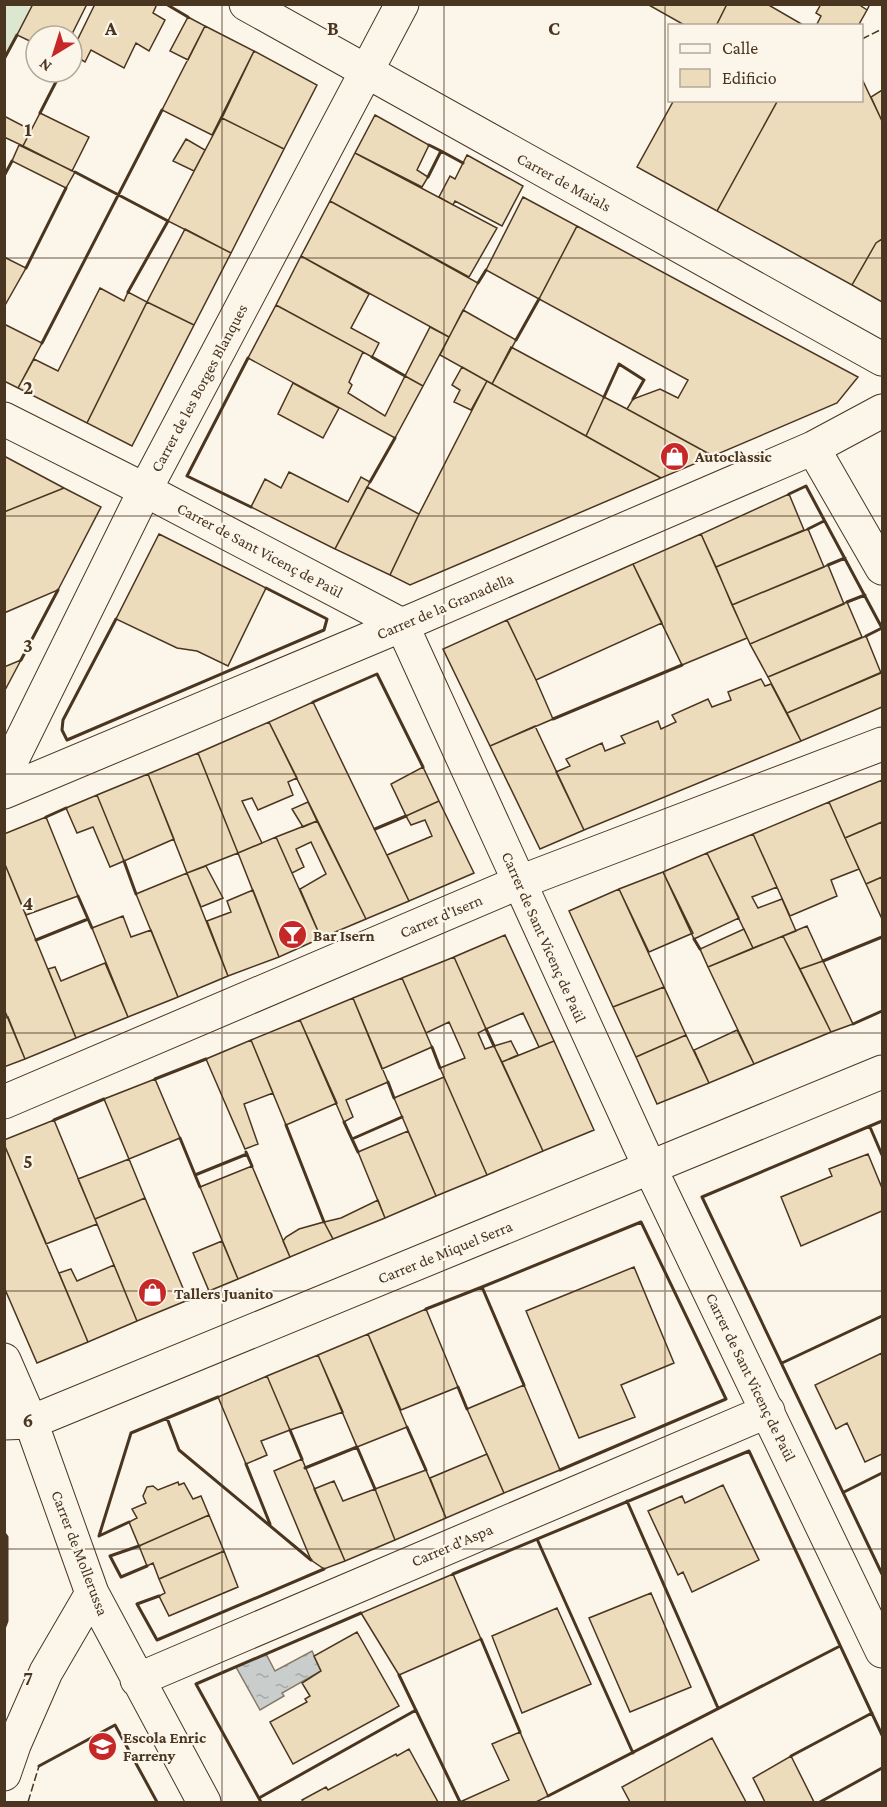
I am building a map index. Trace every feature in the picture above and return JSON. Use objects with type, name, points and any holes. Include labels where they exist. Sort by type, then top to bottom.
[{"type":"street","name":"Carrer de Maials","points":[[246,4],[882,359]]},
{"type":"street","name":"Carrer de les Borges Blanques","points":[[4,776],[145,490],[402,4]]},
{"type":"street","name":"Carrer de la Granadella","points":[[4,792],[402,625],[813,448],[882,411]]},
{"type":"street","name":"Carrer de Sant Vicenç de Paül","points":[[4,419],[402,625],[650,1168],[882,1651]]},
{"type":"street","points":[[813,448],[882,568]]},
{"type":"street","name":"Carrer d'Isern","points":[[4,1102],[520,882],[882,744]]},
{"type":"street","name":"Carrer de Miquel Serra","points":[[18,1422],[650,1168],[882,1072]]},
{"type":"street","name":"Carrer de Mollerussa","points":[[4,1360],[18,1422],[92,1593],[204,1803]]},
{"type":"street","name":"Carrer d'Aspa","points":[[137,1680],[768,1411]]},
{"type":"street","points":[[4,1774],[46,1672],[92,1593]]},
{"type":"green space","points":[[5,5],[33,5],[5,59]]},
{"type":"water","points":[[312,1651],[321,1671],[282,1693],[284,1696],[260,1710],[236,1667],[266,1654],[275,1671]]},
{"type":"building","points":[[33,4],[87,4],[77,24],[24,24],[24,38],[17,35]]},
{"type":"building","points":[[95,4],[157,4],[153,13],[165,20],[149,51],[136,43],[124,68],[91,50],[84,61],[84,26]]},
{"type":"building","points":[[647,4],[727,4],[717,24],[682,24]]},
{"type":"building","points":[[727,4],[767,4],[802,24],[717,24]]},
{"type":"building","points":[[821,4],[858,4],[867,10],[859,24],[817,24],[821,16],[816,13]]},
{"type":"building","points":[[188,17],[205,26],[188,60],[170,51]]},
{"type":"building","points":[[205,26],[254,51],[212,135],[162,110]]},
{"type":"building","points":[[254,51],[317,85],[284,149],[222,118]]},
{"type":"building","points":[[863,81],[882,121],[882,239],[876,243],[852,285],[717,211],[777,102],[863,102]]},
{"type":"building","points":[[882,90],[882,121],[871,97]]},
{"type":"building","points":[[673,102],[777,102],[717,211],[637,167]]},
{"type":"building","points":[[40,113],[89,137],[72,171],[23,146]]},
{"type":"building","points":[[375,115],[429,145],[417,170],[428,177],[422,187],[355,153]]},
{"type":"building","points":[[4,116],[31,130],[23,146],[4,137]]},
{"type":"building","points":[[222,118],[284,149],[231,253],[168,221]]},
{"type":"building","points":[[186,139],[205,150],[194,171],[173,161]]},
{"type":"building","points":[[19,145],[75,172],[66,188],[12,161]]},
{"type":"building","points":[[355,153],[497,228],[469,277],[330,201]]},
{"type":"building","points":[[467,155],[523,186],[502,226],[455,201],[453,205],[439,197],[450,176],[455,179]]},
{"type":"building","points":[[523,197],[577,226],[539,299],[486,270]]},
{"type":"building","points":[[330,201],[478,283],[449,337],[301,256]]},
{"type":"building","points":[[577,226],[858,377],[837,403],[713,456],[627,409],[633,399],[660,389],[678,398],[688,380],[539,299]]},
{"type":"building","points":[[185,229],[231,253],[194,325],[147,302]]},
{"type":"building","points":[[882,239],[882,302],[852,285],[876,243]]},
{"type":"building","points":[[301,256],[369,294],[351,328],[379,343],[372,357],[276,305]]},
{"type":"building","points":[[4,257],[26,268],[4,307]]},
{"type":"building","points":[[100,288],[124,301],[128,292],[147,302],[87,423],[18,388],[34,359],[58,371]]},
{"type":"building","points":[[147,302],[194,325],[132,446],[87,423]]},
{"type":"building","points":[[276,305],[363,352],[349,382],[352,385],[348,393],[385,416],[405,376],[423,386],[395,438],[248,358]]},
{"type":"building","points":[[463,310],[516,340],[492,384],[440,355]]},
{"type":"building","points":[[4,324],[42,343],[18,388],[4,381]]},
{"type":"building","points":[[430,327],[449,337],[423,386],[405,376]]},
{"type":"building","points":[[511,347],[604,397],[586,436],[492,384]]},
{"type":"building","points":[[462,367],[487,381],[471,410],[454,402],[460,390],[452,385]]},
{"type":"building","points":[[487,381],[661,478],[410,585],[390,575]]},
{"type":"building","points":[[293,383],[339,408],[323,438],[278,414]]},
{"type":"building","points":[[604,397],[713,456],[661,478],[586,436]]},
{"type":"building","points":[[4,456],[64,488],[4,512]]},
{"type":"building","points":[[289,472],[348,502],[361,477],[370,482],[335,549],[251,507],[265,479],[281,488]]},
{"type":"building","points":[[367,487],[419,514],[390,575],[335,549]]},
{"type":"building","points":[[64,488],[101,507],[58,590],[4,613],[4,512]]},
{"type":"building","points":[[789,494],[804,530],[716,567],[701,534]]},
{"type":"building","points":[[808,529],[824,567],[732,605],[716,567]]},
{"type":"building","points":[[159,534],[266,588],[228,666],[197,651],[177,648],[116,619]]},
{"type":"building","points":[[701,534],[747,638],[682,665],[633,564]]},
{"type":"building","points":[[633,564],[662,623],[536,680],[507,620]]},
{"type":"building","points":[[828,565],[844,604],[750,644],[732,605]]},
{"type":"building","points":[[847,602],[862,637],[768,677],[750,644]]},
{"type":"building","points":[[507,620],[553,719],[490,746],[443,649]]},
{"type":"building","points":[[866,636],[881,673],[787,713],[768,677]]},
{"type":"building","points":[[21,660],[4,692],[4,667]]},
{"type":"building","points":[[882,672],[882,707],[801,741],[787,713]]},
{"type":"building","points":[[761,679],[765,686],[771,684],[801,741],[584,830],[556,772],[570,766],[566,759],[602,743],[605,751],[625,743],[621,736],[658,721],[661,729],[676,722],[672,715],[708,699],[712,707],[731,700],[728,692]]},
{"type":"building","points":[[313,702],[409,901],[366,919],[269,722]]},
{"type":"building","points":[[269,722],[297,778],[288,782],[293,795],[258,810],[252,798],[242,801],[262,843],[238,853],[198,753]]},
{"type":"building","points":[[535,726],[584,830],[540,849],[490,746]]},
{"type":"building","points":[[198,753],[238,853],[187,873],[148,774]]},
{"type":"building","points":[[423,767],[439,801],[406,816],[391,784]]},
{"type":"building","points":[[148,774],[174,839],[124,861],[97,795]]},
{"type":"building","points":[[882,780],[882,822],[845,838],[829,802]]},
{"type":"building","points":[[97,795],[124,861],[110,867],[93,827],[77,833],[66,808]]},
{"type":"building","points":[[439,801],[474,873],[409,901],[387,855],[432,836],[425,820],[411,825],[406,816]]},
{"type":"building","points":[[308,802],[317,821],[303,827],[292,809]]},
{"type":"building","points":[[829,802],[859,869],[831,880],[837,896],[790,916],[753,834]]},
{"type":"building","points":[[46,817],[78,896],[26,915],[4,862],[4,834]]},
{"type":"building","points":[[317,821],[366,919],[321,938],[300,889],[326,874],[311,842],[296,849],[304,867],[292,873],[276,837]]},
{"type":"building","points":[[882,822],[882,877],[866,884],[845,838]]},
{"type":"building","points":[[753,834],[777,887],[752,897],[758,908],[782,899],[796,931],[753,948],[707,853]]},
{"type":"building","points":[[276,837],[321,938],[279,957],[238,853]]},
{"type":"building","points":[[707,853],[739,918],[694,939],[663,872]]},
{"type":"building","points":[[4,862],[76,1038],[25,1059],[4,1009]]},
{"type":"building","points":[[206,866],[223,898],[201,907],[187,873]]},
{"type":"building","points":[[663,872],[693,933],[649,952],[619,889]]},
{"type":"building","points":[[187,873],[228,976],[178,997],[136,894]]},
{"type":"building","points":[[882,877],[882,919],[866,884]]},
{"type":"building","points":[[619,889],[664,987],[613,1007],[569,911]]},
{"type":"building","points":[[253,890],[279,957],[228,976],[207,921],[231,912],[227,901]]},
{"type":"building","points":[[123,916],[131,937],[151,930],[178,997],[128,1017],[92,928]]},
{"type":"building","points":[[807,926],[823,961],[800,969],[783,936]]},
{"type":"building","points":[[744,929],[753,948],[708,967],[700,949]]},
{"type":"building","points":[[505,935],[554,1041],[539,1047],[523,1013],[486,1029],[454,957]]},
{"type":"building","points":[[783,936],[831,1032],[754,1064],[708,967]]},
{"type":"building","points":[[454,957],[486,1029],[478,1033],[485,1049],[494,1046],[543,1151],[487,1175],[440,1068],[465,1058],[449,1022],[426,1033],[402,978]]},
{"type":"building","points":[[823,961],[853,1024],[831,1032],[800,969]]},
{"type":"building","points":[[105,963],[128,1017],[76,1038],[48,969],[55,967],[61,981]]},
{"type":"building","points":[[402,978],[432,1047],[382,1069],[353,998]]},
{"type":"building","points":[[664,987],[686,1035],[636,1057],[613,1007]]},
{"type":"building","points":[[353,998],[388,1082],[346,1100],[353,1117],[344,1122],[300,1020]]},
{"type":"building","points":[[8,1017],[25,1059],[4,1067],[4,1018]]},
{"type":"building","points":[[300,1020],[337,1103],[286,1125],[251,1040]]},
{"type":"building","points":[[737,1030],[754,1064],[709,1083],[694,1050]]},
{"type":"building","points":[[686,1035],[709,1083],[657,1104],[636,1057]]},
{"type":"building","points":[[251,1040],[273,1093],[244,1104],[258,1144],[245,1149],[206,1059]]},
{"type":"building","points":[[511,1041],[518,1055],[502,1062],[494,1046]]},
{"type":"building","points":[[554,1041],[594,1130],[543,1151],[502,1062]]},
{"type":"building","points":[[444,1077],[487,1175],[436,1196],[394,1098]]},
{"type":"building","points":[[155,1079],[180,1138],[129,1159],[104,1099]]},
{"type":"building","points":[[54,1120],[97,1224],[46,1244],[4,1140]]},
{"type":"building","points":[[408,1131],[436,1196],[385,1218],[358,1152]]},
{"type":"building","points":[[4,1144],[88,1342],[37,1363],[4,1287]]},
{"type":"building","points":[[868,1154],[882,1188],[882,1211],[801,1246],[781,1197],[832,1176],[829,1169]]},
{"type":"building","points":[[129,1159],[145,1198],[95,1219],[78,1179]]},
{"type":"building","points":[[252,1166],[290,1257],[238,1279],[200,1187]]},
{"type":"building","points":[[145,1198],[188,1300],[137,1321],[95,1219]]},
{"type":"building","points":[[378,1200],[385,1218],[333,1239],[324,1222],[341,1218]]},
{"type":"building","points":[[324,1222],[333,1239],[290,1257],[283,1241],[286,1237],[299,1229]]},
{"type":"building","points":[[222,1241],[238,1279],[209,1291],[193,1253]]},
{"type":"building","points":[[114,1265],[137,1321],[88,1342],[59,1273],[71,1269],[77,1281]]},
{"type":"building","points":[[634,1267],[674,1363],[621,1385],[635,1417],[579,1438],[526,1311]]},
{"type":"building","points":[[426,1309],[458,1387],[401,1410],[368,1334]]},
{"type":"building","points":[[368,1334],[407,1427],[357,1447],[318,1355]]},
{"type":"building","points":[[882,1353],[882,1454],[865,1462],[847,1423],[836,1429],[815,1385]]},
{"type":"building","points":[[318,1355],[343,1412],[290,1430],[267,1376]]},
{"type":"building","points":[[267,1376],[290,1430],[261,1441],[267,1455],[246,1464],[218,1397]]},
{"type":"building","points":[[524,1385],[560,1470],[504,1493],[467,1409]]},
{"type":"building","points":[[487,1454],[504,1493],[446,1518],[430,1478]]},
{"type":"building","points":[[302,1459],[345,1561],[324,1569],[311,1560],[274,1471]]},
{"type":"building","points":[[426,1470],[446,1518],[395,1540],[375,1489]]},
{"type":"building","points":[[334,1481],[343,1501],[375,1489],[395,1540],[345,1561],[314,1489]]},
{"type":"building","points":[[178,1482],[179,1485],[184,1483],[193,1499],[201,1496],[209,1515],[139,1546],[129,1522],[137,1518],[132,1509],[146,1503],[143,1496],[147,1487],[153,1486],[158,1490]]},
{"type":"building","points":[[723,1485],[759,1560],[692,1592],[683,1572],[678,1575],[648,1511],[682,1496],[685,1503]]},
{"type":"building","points":[[209,1515],[224,1551],[159,1579],[153,1563],[147,1566],[139,1546]]},
{"type":"building","points":[[224,1551],[238,1587],[169,1616],[159,1596],[165,1593],[159,1579]]},
{"type":"building","points":[[453,1574],[481,1639],[399,1675],[361,1613]]},
{"type":"building","points":[[651,1593],[691,1687],[630,1712],[589,1618]]},
{"type":"building","points":[[557,1608],[591,1684],[522,1713],[492,1636]]},
{"type":"building","points":[[357,1632],[399,1706],[293,1764],[270,1722],[307,1702],[305,1699],[310,1696],[302,1683],[321,1671],[314,1656]]},
{"type":"building","points":[[520,1732],[548,1796],[536,1802],[460,1802],[509,1780],[492,1744]]},
{"type":"building","points":[[712,1738],[746,1802],[630,1802],[622,1787]]},
{"type":"building","points":[[409,1749],[438,1802],[304,1802],[302,1800],[326,1787],[328,1790]]},
{"type":"building","points":[[791,1756],[814,1802],[765,1802],[753,1778]]},
{"type":"fence","points":[[867,10],[870,4]]},
{"type":"fence","points":[[863,38],[882,29]]},
{"type":"fence","points":[[28,1802],[39,1766]]},
{"type":"wall","points":[[166,4],[188,17]]},
{"type":"wall","points":[[4,59],[17,35]]},
{"type":"wall","points":[[40,113],[55,84]]},
{"type":"wall","points":[[42,343],[162,110]]},
{"type":"wall","points":[[428,177],[441,151],[429,145]]},
{"type":"wall","points":[[441,151],[463,163]]},
{"type":"wall","points":[[4,176],[12,161]]},
{"type":"wall","points":[[75,172],[168,221],[128,292]]},
{"type":"wall","points":[[26,268],[66,188]]},
{"type":"wall","points":[[478,283],[486,270]]},
{"type":"wall","points":[[516,340],[539,299]]},
{"type":"wall","points":[[372,357],[405,376]]},
{"type":"wall","points":[[248,358],[187,476],[251,507]]},
{"type":"wall","points":[[604,397],[619,364],[644,380],[633,399]]},
{"type":"wall","points":[[370,482],[395,438]]},
{"type":"wall","points":[[789,494],[806,486],[882,628]]},
{"type":"wall","points":[[808,529],[824,521]]},
{"type":"wall","points":[[828,565],[845,558]]},
{"type":"wall","points":[[116,619],[63,720],[62,730],[67,740],[324,630],[327,619],[266,588]]},
{"type":"wall","points":[[21,660],[58,590]]},
{"type":"wall","points":[[847,602],[865,595]]},
{"type":"wall","points":[[866,636],[882,628]]},
{"type":"wall","points":[[553,719],[682,665]]},
{"type":"wall","points":[[313,702],[377,674],[423,767]]},
{"type":"wall","points":[[46,817],[66,808]]},
{"type":"wall","points":[[375,829],[406,816]]},
{"type":"wall","points":[[124,861],[136,894]]},
{"type":"wall","points":[[78,896],[92,928]]},
{"type":"wall","points":[[36,940],[88,919]]},
{"type":"wall","points":[[823,961],[882,937]]},
{"type":"wall","points":[[694,939],[700,949]]},
{"type":"wall","points":[[853,1024],[882,1011]]},
{"type":"wall","points":[[486,1029],[494,1046]]},
{"type":"wall","points":[[432,1047],[440,1068]]},
{"type":"wall","points":[[155,1079],[206,1059]]},
{"type":"wall","points":[[388,1082],[394,1098]]},
{"type":"wall","points":[[54,1120],[104,1099]]},
{"type":"wall","points":[[352,1139],[402,1117]]},
{"type":"wall","points":[[882,1121],[702,1197],[882,1574]]},
{"type":"wall","points":[[344,1122],[358,1152]]},
{"type":"wall","points":[[286,1125],[324,1222]]},
{"type":"wall","points":[[870,1127],[882,1155]]},
{"type":"wall","points":[[180,1138],[200,1187]]},
{"type":"wall","points":[[246,1152],[252,1166]]},
{"type":"wall","points":[[195,1175],[247,1154]]},
{"type":"wall","points":[[482,1287],[641,1222],[726,1399],[560,1470]]},
{"type":"wall","points":[[426,1309],[482,1287],[524,1385]]},
{"type":"wall","points":[[188,1300],[209,1291]]},
{"type":"wall","points":[[782,1363],[882,1316]]},
{"type":"wall","points":[[458,1387],[467,1409]]},
{"type":"wall","points":[[129,1522],[99,1536],[131,1433],[218,1397]]},
{"type":"wall","points":[[167,1418],[179,1450],[311,1560]]},
{"type":"wall","points":[[407,1427],[426,1470]]},
{"type":"wall","points":[[290,1430],[302,1459]]},
{"type":"wall","points":[[305,1468],[357,1447],[375,1489]]},
{"type":"wall","points":[[453,1574],[749,1451],[882,1735]]},
{"type":"wall","points":[[246,1464],[270,1524]]},
{"type":"wall","points":[[844,1492],[882,1473]]},
{"type":"wall","points":[[627,1501],[718,1708]]},
{"type":"wall","points":[[4,1533],[7,1537],[7,1621],[4,1629]]},
{"type":"wall","points":[[537,1539],[633,1753]]},
{"type":"wall","points":[[139,1546],[110,1556],[121,1577],[147,1566]]},
{"type":"wall","points":[[159,1596],[137,1604],[157,1640],[324,1569]]},
{"type":"wall","points":[[261,1802],[196,1684],[361,1613]]},
{"type":"wall","points":[[481,1639],[520,1732]]},
{"type":"wall","points":[[548,1796],[840,1646]]},
{"type":"wall","points":[[399,1675],[460,1802]]},
{"type":"wall","points":[[259,1798],[416,1710]]},
{"type":"wall","points":[[791,1756],[872,1713]]},
{"type":"wall","points":[[39,1766],[115,1725],[157,1802]]},
{"type":"wall","points":[[820,1802],[882,1768]]},
{"type":"place","name":"Autoclàssic","points":[[674,456]]},
{"type":"place","name":"Bar Isern","points":[[292,935]]},
{"type":"place","name":"Tallers Juanito","points":[[153,1293]]},
{"type":"place","name":"Escola Enric Farreny","points":[[102,1746]]}]
